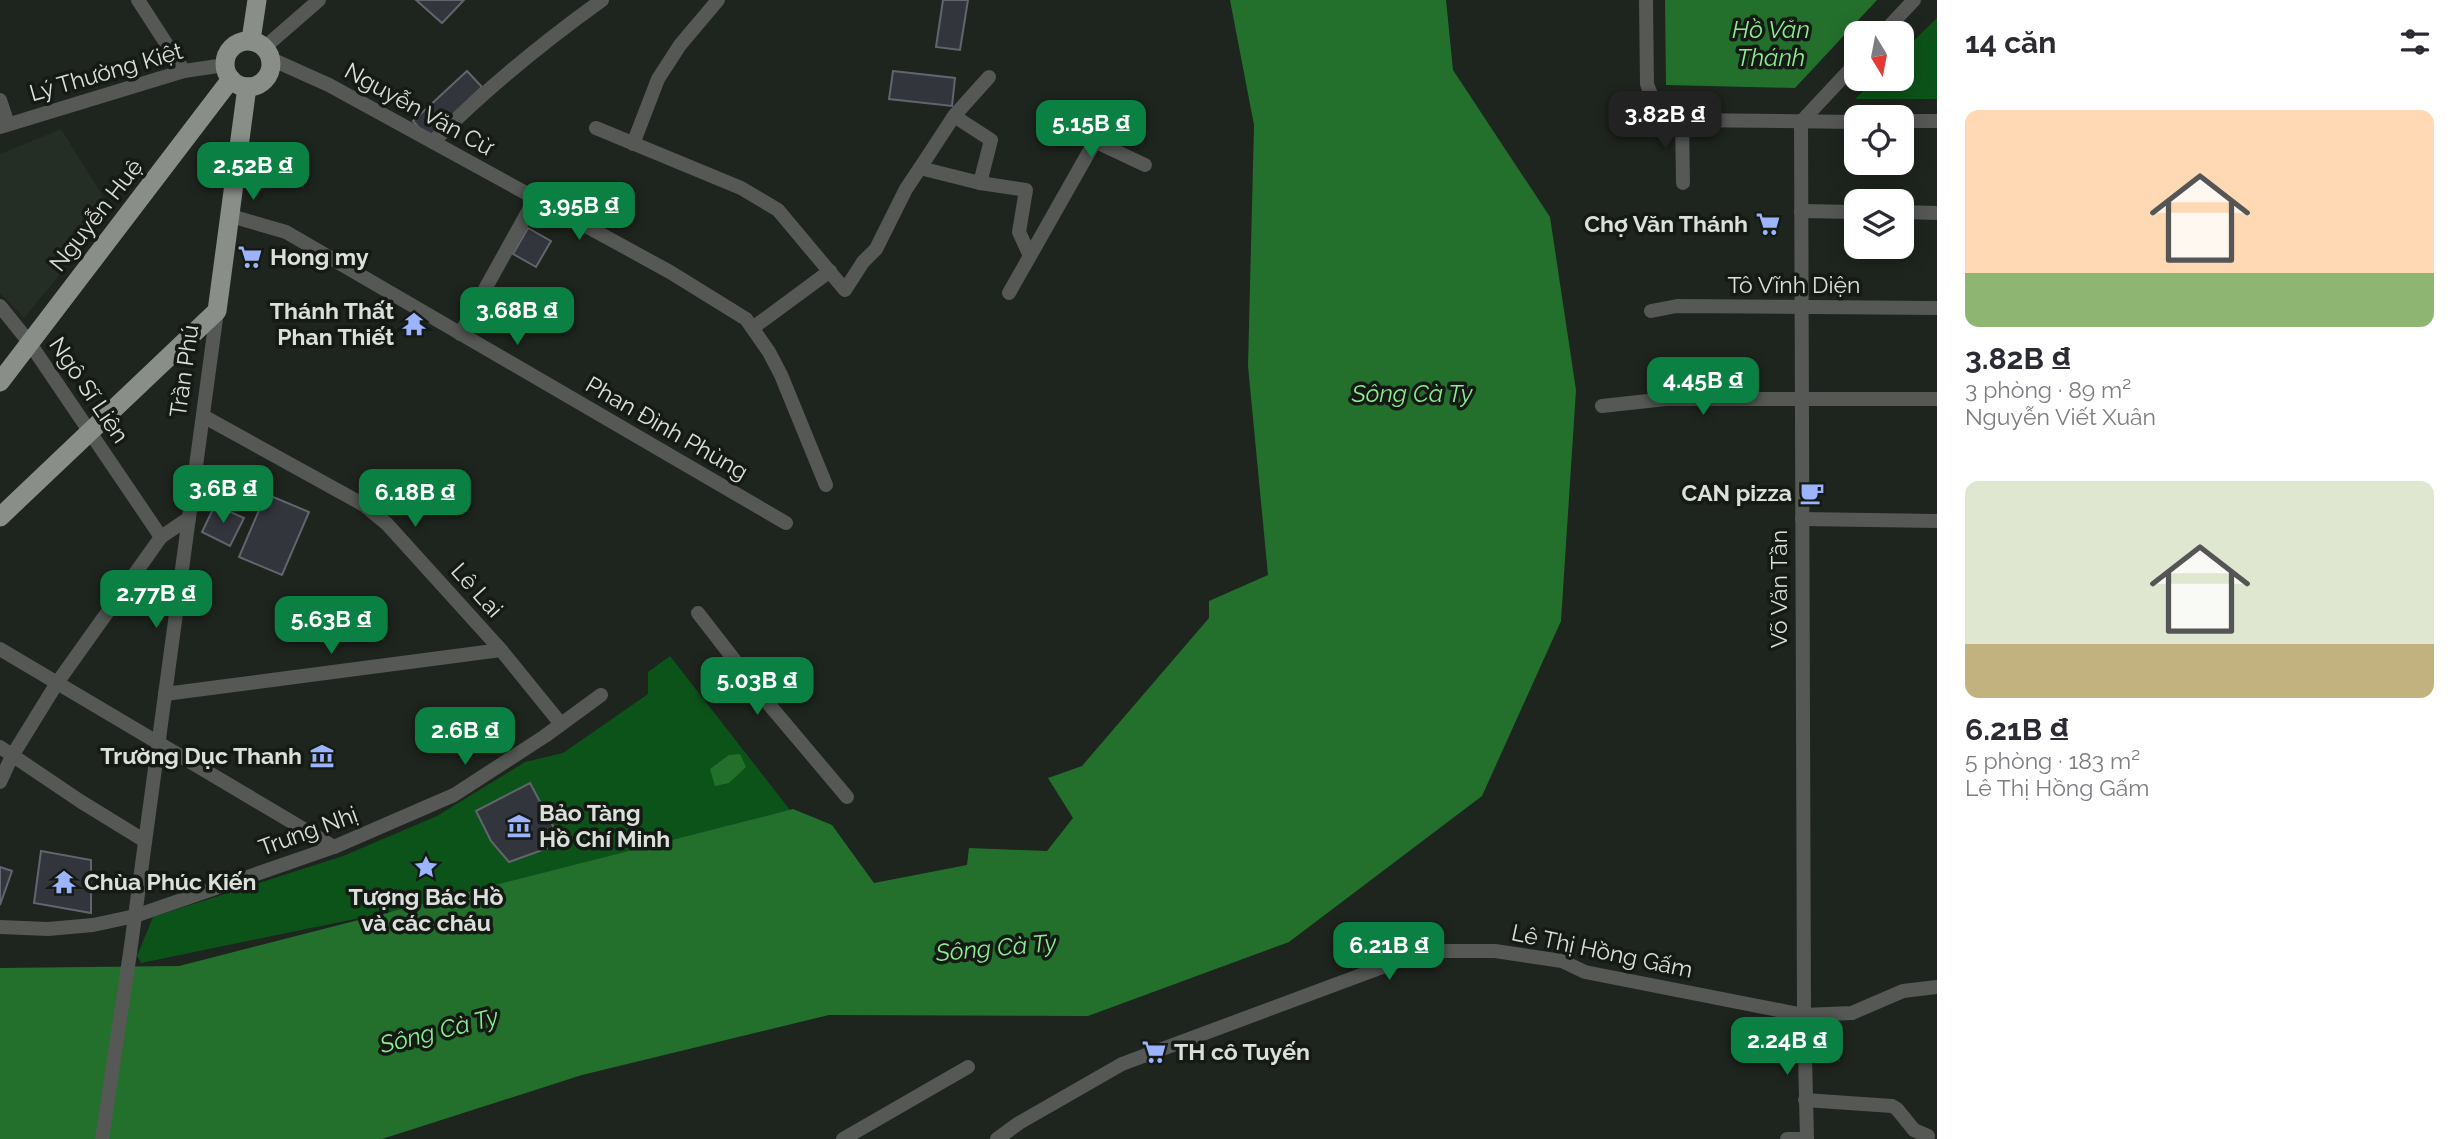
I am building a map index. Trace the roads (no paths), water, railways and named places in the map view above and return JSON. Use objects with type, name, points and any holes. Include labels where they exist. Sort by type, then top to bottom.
[{"type":"main road","points":[[257,0],[263,49],[272,66],[266,79],[254,86],[234,77],[230,49],[243,41],[263,49]]},
{"type":"main road","name":"Trần Phú","points":[[217,311],[230,216],[234,77]]},
{"type":"main road","name":"Nguyễn Huệ","points":[[0,382],[234,77]]},
{"type":"main road","points":[[0,517],[217,311]]},
{"type":"street","points":[[138,0],[184,71]]},
{"type":"street","points":[[263,49],[319,0]]},
{"type":"street","points":[[433,142],[491,88],[602,0]]},
{"type":"street","points":[[633,144],[658,79],[672,56],[718,0]]},
{"type":"street","points":[[1646,0],[1647,84],[1651,97],[1675,118],[1844,122]]},
{"type":"street","points":[[1895,21],[1914,0]]},
{"type":"street","name":"Nguyễn Văn Cừ","points":[[263,49],[670,272],[734,310],[754,327],[780,375],[826,485]]},
{"type":"street","name":"Lý Thường Kiệt","points":[[4,126],[184,71],[234,77]]},
{"type":"street","points":[[1801,122],[1844,76]]},
{"type":"street","points":[[596,128],[741,188],[778,210],[845,290],[863,262],[876,249],[906,189],[938,137],[989,77]]},
{"type":"street","points":[[0,100],[4,126]]},
{"type":"street","points":[[954,116],[991,140],[980,183]]},
{"type":"street","points":[[1675,118],[1683,183]]},
{"type":"street","points":[[1914,121],[1937,121]]},
{"type":"street","points":[[1054,122],[1145,165]]},
{"type":"street","name":"Võ Văn Tần","points":[[1801,122],[1804,1014],[1807,1139]]},
{"type":"street","points":[[1009,293],[1094,142]]},
{"type":"street","points":[[920,169],[1026,190],[1019,232],[1030,256]]},
{"type":"street","points":[[460,334],[536,199]]},
{"type":"street","points":[[1801,211],[1844,212]]},
{"type":"street","points":[[1914,212],[1937,213]]},
{"type":"street","name":"Phan Đình Phùng","points":[[230,216],[286,232],[786,523]]},
{"type":"street","points":[[754,327],[830,271]]},
{"type":"street","name":"Ngô Sĩ Liên","points":[[0,306],[29,342],[161,537]]},
{"type":"street","name":"Tô Vĩnh Diện","points":[[1651,311],[1677,306],[1937,308]]},
{"type":"street","name":"Trần Phú","points":[[102,1139],[130,953],[217,311]]},
{"type":"street","points":[[1602,406],[1666,399],[1937,399]]},
{"type":"street","name":"Lê Lai","points":[[203,416],[364,505],[387,524],[500,650],[561,724]]},
{"type":"street","points":[[0,782],[12,756],[57,683],[161,537],[189,518]]},
{"type":"street","points":[[1802,520],[1937,521]]},
{"type":"street","points":[[698,613],[767,702],[847,797]]},
{"type":"street","points":[[0,649],[334,848]]},
{"type":"street","points":[[165,694],[500,650]]},
{"type":"street","name":"Trưng Nhị","points":[[0,927],[48,929],[93,925],[135,916],[334,848],[454,796],[601,695]]},
{"type":"street","points":[[0,747],[145,841]]},
{"type":"street","name":"Lê Thị Hồng Gấm","points":[[997,1139],[1122,1064],[1385,965],[1441,951],[1495,951],[1562,961],[1585,972],[1804,1014],[1852,1013],[1895,994],[1937,987]]},
{"type":"street","points":[[843,1139],[968,1068]]},
{"type":"street","points":[[1805,1100],[1892,1106],[1914,1130],[1928,1136]]},
{"type":"street","points":[[1787,1139],[1807,1139]]},
{"type":"water","name":"Sông Cà Ty","points":[[1230,0],[1446,0],[1453,70],[1550,217],[1576,390],[1561,621],[1482,796],[1289,942],[1088,1016],[829,1015],[582,1075],[382,1139],[0,1139],[0,968],[179,966],[793,809],[832,825],[874,883],[967,865],[969,848],[1047,851],[1073,818],[1048,778],[1082,766],[1209,618],[1209,601],[1268,575],[1248,366],[1254,125]]},
{"type":"water","name":"Hồ Văn Thánh","points":[[1665,0],[1877,0],[1857,21],[1844,21],[1844,35],[1795,88],[1666,85]]},
{"type":"water","points":[[740,754],[746,767],[729,783],[715,786],[710,769],[729,755]]},
{"type":"place","name":"Chợ Văn Thánh","points":[[1768,224]]},
{"type":"place","name":"Hong my","points":[[250,257]]},
{"type":"place","name":"Thánh Thất Phan Thiết","points":[[414,324]]},
{"type":"place","name":"CAN pizza","points":[[1812,493]]},
{"type":"place","name":"Trường Dục Thanh","points":[[322,756]]},
{"type":"place","name":"Bảo Tàng Hồ Chí Minh","points":[[519,826]]},
{"type":"place","name":"Tượng Bác Hồ và các cháu","points":[[426,867]]},
{"type":"place","name":"Chùa Phúc Kiến","points":[[64,882]]},
{"type":"place","name":"TH cô Tuyến","points":[[1154,1052]]}]
